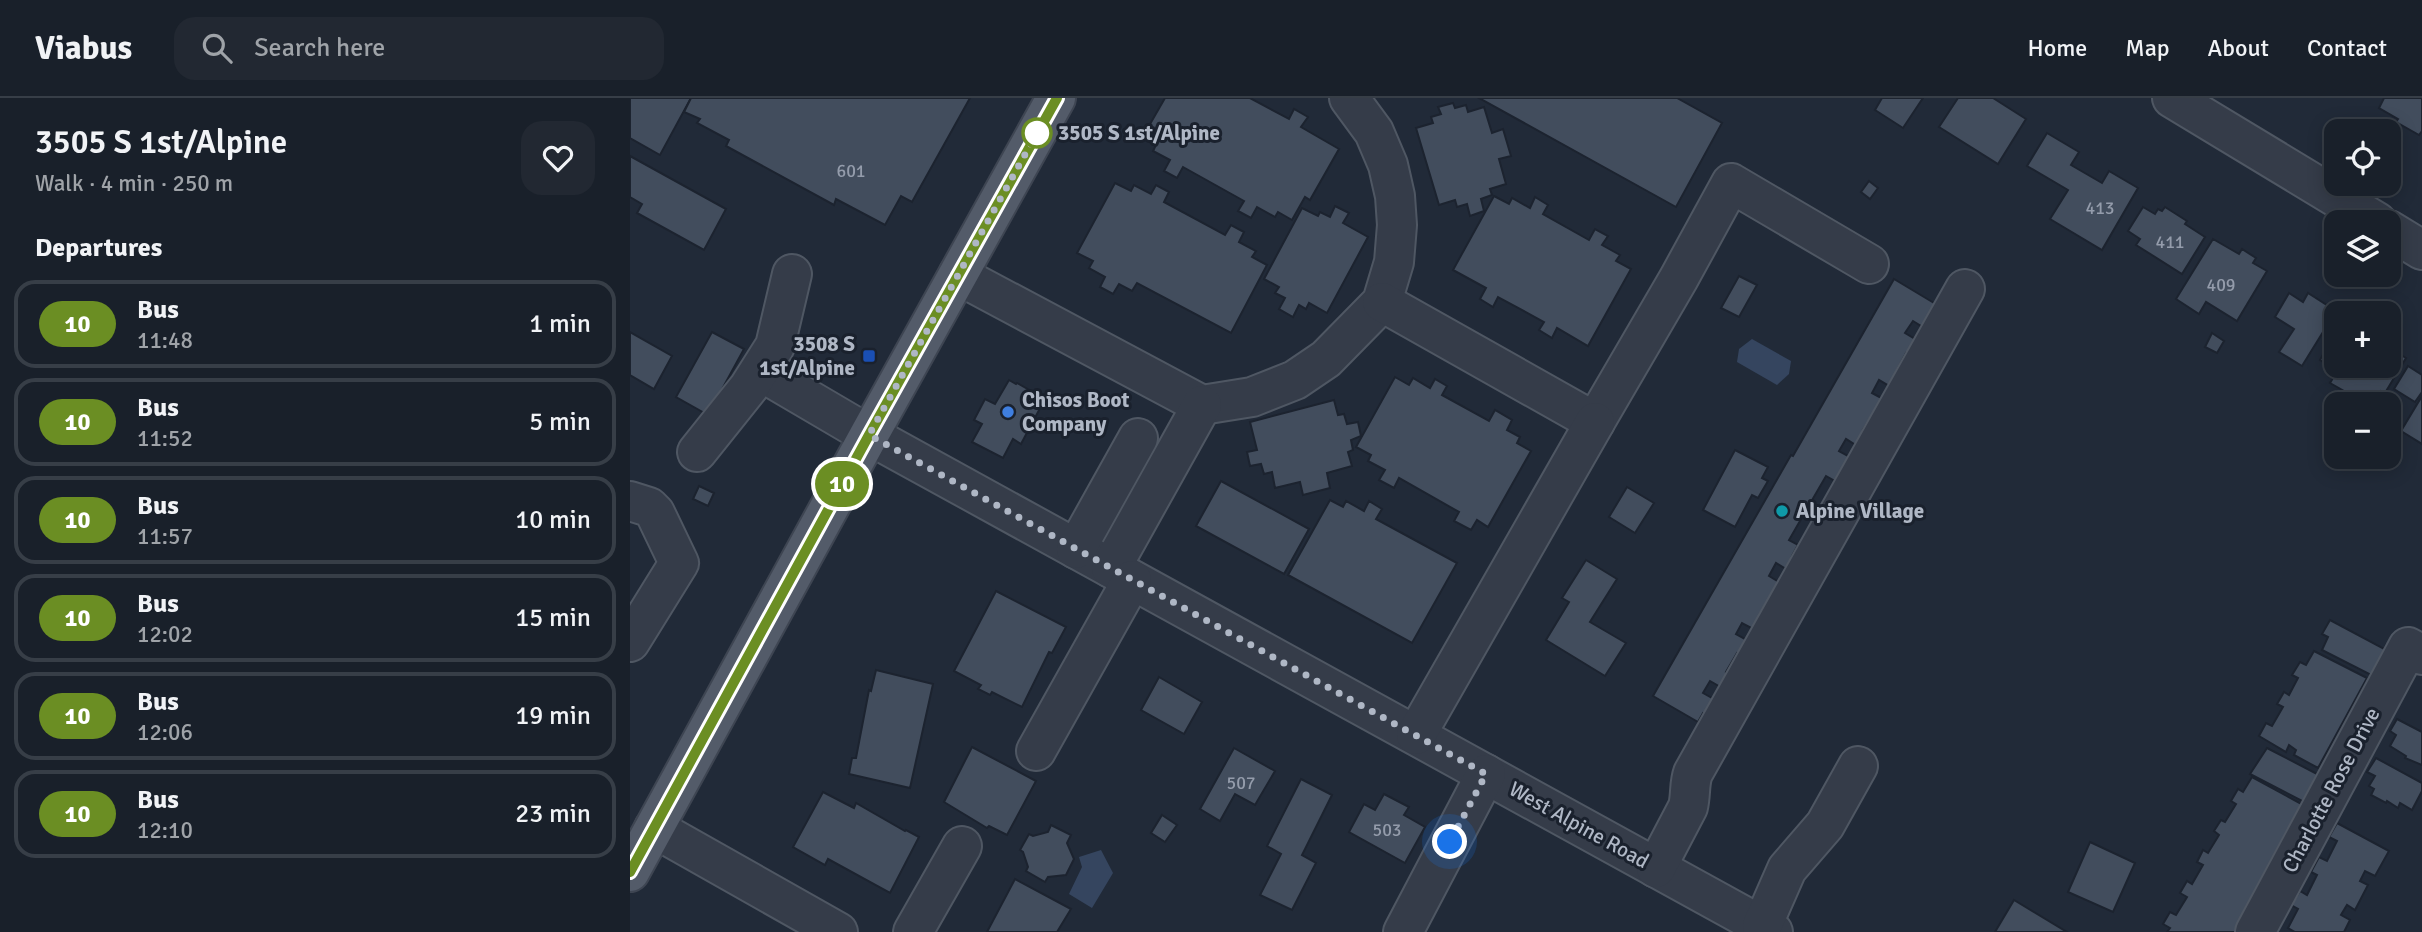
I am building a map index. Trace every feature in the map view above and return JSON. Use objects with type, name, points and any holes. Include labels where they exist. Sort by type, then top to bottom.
[{"type":"main road","points":[[630,872],[1056,98]]},
{"type":"street","points":[[958,275],[1202,405],[1252,397],[1295,380],[1326,359],[1382,302],[1394,262],[1397,225],[1395,196],[1388,164],[1374,132],[1349,98]]},
{"type":"street","points":[[2172,98],[2357,210]]},
{"type":"street","points":[[1416,735],[1731,183],[1869,264]]},
{"type":"street","points":[[2401,237],[2422,250]]},
{"type":"street","points":[[697,452],[749,387],[775,346],[792,274]]},
{"type":"street","points":[[1656,868],[1688,807],[1689,783],[1693,773],[1965,289]]},
{"type":"street","points":[[1382,302],[1595,422]]},
{"type":"street","name":"West Alpine Road","points":[[760,370],[869,435],[1768,929]]},
{"type":"street","points":[[1036,751],[1202,405]]},
{"type":"street","points":[[1076,549],[1138,438]]},
{"type":"street","points":[[630,502],[649,508],[655,513],[679,563],[630,642]]},
{"type":"street","name":"Charlotte Rose Drive","points":[[2255,932],[2415,651]]},
{"type":"street","points":[[1768,929],[1787,869],[1825,825],[1858,766]]},
{"type":"street","points":[[1403,932],[1486,774]]},
{"type":"street","points":[[654,828],[838,932]]},
{"type":"street","points":[[913,932],[962,846]]},
{"type":"water","points":[[1752,339],[1791,361],[1789,374],[1777,385],[1737,362],[1739,349]]},
{"type":"water","points":[[1101,850],[1113,873],[1092,908],[1069,894],[1082,867],[1079,857]]},
{"type":"building","points":[[630,98],[691,98],[660,155],[630,138]]},
{"type":"building","points":[[691,98],[970,98],[912,202],[901,196],[885,225],[836,199],[834,205],[726,146],[729,140],[697,123],[700,119],[684,112]]},
{"type":"building","points":[[1165,98],[1250,98],[1289,119],[1294,109],[1308,117],[1301,127],[1339,149],[1310,200],[1305,197],[1292,220],[1278,212],[1275,217],[1257,207],[1251,218],[1238,211],[1244,201],[1183,167],[1177,178],[1164,171],[1170,160],[1153,151],[1156,145],[1142,138]]},
{"type":"building","points":[[1479,98],[1677,98],[1722,123],[1676,207]]},
{"type":"building","points":[[1882,98],[1923,98],[1903,128],[1875,110]]},
{"type":"building","points":[[1958,98],[1993,98],[2026,119],[1998,164],[1939,127]]},
{"type":"building","points":[[2384,98],[2422,98],[2422,131],[2419,135],[2401,125],[2401,119],[2379,108]]},
{"type":"building","points":[[1453,103],[1455,108],[1466,105],[1468,112],[1484,107],[1492,133],[1503,129],[1511,156],[1499,159],[1506,184],[1490,189],[1492,195],[1481,199],[1484,211],[1470,216],[1467,204],[1457,207],[1455,200],[1439,205],[1416,128],[1433,123],[1431,117],[1441,114],[1438,107]]},
{"type":"building","points":[[2047,133],[2079,152],[2071,165],[2102,183],[2109,171],[2138,188],[2102,250],[2050,219],[2068,190],[2027,166]]},
{"type":"building","points":[[630,156],[726,209],[704,250],[637,213],[642,204],[630,197]]},
{"type":"building","points":[[1869,181],[1878,188],[1870,199],[1861,192]]},
{"type":"building","points":[[1115,183],[1131,191],[1134,185],[1151,194],[1156,185],[1169,192],[1164,202],[1225,235],[1231,225],[1244,232],[1239,242],[1256,251],[1252,257],[1267,265],[1231,333],[1137,283],[1132,291],[1119,284],[1113,294],[1100,287],[1105,277],[1089,268],[1093,261],[1077,253]]},
{"type":"building","points":[[1494,196],[1509,204],[1512,198],[1530,208],[1535,197],[1548,205],[1543,214],[1589,240],[1595,229],[1608,236],[1602,245],[1620,255],[1616,261],[1631,269],[1588,346],[1557,328],[1552,338],[1539,330],[1544,322],[1498,297],[1493,307],[1480,299],[1486,288],[1453,270]]},
{"type":"building","points":[[1335,206],[1349,213],[1343,223],[1368,237],[1327,313],[1309,303],[1306,309],[1299,305],[1293,317],[1279,309],[1285,298],[1275,293],[1279,287],[1264,279],[1302,208],[1318,216],[1320,212],[1330,217]]},
{"type":"building","points":[[2143,207],[2155,214],[2158,209],[2162,211],[2165,207],[2205,237],[2182,274],[2136,245],[2140,239],[2128,231]]},
{"type":"building","points":[[2213,239],[2239,254],[2242,249],[2256,258],[2253,263],[2267,271],[2237,321],[2206,302],[2199,314],[2176,299]]},
{"type":"building","points":[[1739,276],[1757,285],[1739,317],[1721,308]]},
{"type":"building","name":"Alpine Village","points":[[1894,279],[1939,306],[1926,329],[1913,321],[1905,333],[1920,342],[1913,356],[1906,353],[1896,372],[1904,376],[1896,390],[1879,380],[1872,393],[1887,401],[1874,412],[1863,430],[1870,434],[1862,449],[1846,439],[1839,451],[1857,461],[1835,481],[1826,476],[1789,540],[1798,545],[1792,556],[1798,559],[1791,572],[1776,563],[1769,576],[1784,585],[1776,599],[1771,595],[1760,614],[1765,617],[1757,631],[1742,623],[1736,634],[1752,643],[1744,657],[1737,653],[1726,672],[1732,676],[1724,689],[1710,681],[1703,693],[1719,702],[1710,717],[1703,713],[1698,722],[1653,696]]},
{"type":"building","points":[[2289,293],[2303,302],[2308,293],[2324,303],[2324,330],[2302,366],[2279,352],[2294,329],[2275,317]]},
{"type":"building","points":[[630,332],[672,356],[654,389],[630,375]]},
{"type":"building","points":[[712,332],[744,349],[708,415],[676,397]]},
{"type":"building","points":[[2212,333],[2224,341],[2217,353],[2205,347]]},
{"type":"building","points":[[2408,366],[2422,375],[2422,392],[2415,402],[2394,389]]},
{"type":"building","points":[[1395,377],[1409,385],[1413,378],[1430,388],[1435,379],[1447,386],[1442,395],[1489,421],[1495,410],[1512,420],[1507,430],[1520,437],[1517,443],[1531,451],[1488,527],[1477,520],[1471,530],[1454,521],[1459,512],[1399,478],[1394,488],[1379,480],[1385,470],[1368,461],[1371,455],[1356,447]]},
{"type":"building","points":[[2333,378],[2394,378],[2386,392],[2346,392],[2330,383]]},
{"type":"building","name":"Chisos Boot Company","points":[[1009,380],[1045,399],[1021,444],[1013,439],[1003,458],[972,442],[982,424],[974,420],[985,399],[995,404]]},
{"type":"building","points":[[2422,396],[2422,444],[2401,431]]},
{"type":"building","points":[[1334,400],[1338,415],[1344,414],[1347,424],[1358,422],[1361,436],[1351,440],[1353,450],[1348,452],[1352,466],[1327,473],[1330,488],[1303,495],[1300,482],[1275,488],[1272,472],[1264,474],[1261,464],[1250,466],[1247,452],[1257,450],[1250,422]]},
{"type":"building","points":[[1735,450],[1768,467],[1762,478],[1768,481],[1758,498],[1752,495],[1735,527],[1703,510]]},
{"type":"building","points":[[1221,481],[1309,529],[1284,574],[1196,526]]},
{"type":"building","points":[[699,486],[714,493],[708,506],[693,499]]},
{"type":"building","points":[[1627,487],[1654,503],[1635,533],[1609,517]]},
{"type":"building","points":[[1330,500],[1343,507],[1346,501],[1364,511],[1369,501],[1382,509],[1376,519],[1457,563],[1412,643],[1288,575]]},
{"type":"building","points":[[1586,560],[1617,579],[1590,622],[1626,643],[1605,676],[1546,640],[1569,602],[1562,598]]},
{"type":"building","points":[[996,591],[1066,627],[1052,653],[1049,652],[1022,707],[992,692],[990,695],[978,689],[981,685],[954,671]]},
{"type":"building","points":[[2330,620],[2384,649],[2386,645],[2391,648],[2375,677],[2322,650],[2328,637],[2322,634]]},
{"type":"building","points":[[2314,651],[2367,678],[2318,768],[2294,755],[2296,750],[2289,745],[2286,752],[2259,736],[2266,723],[2272,726],[2283,707],[2277,704],[2284,692],[2289,695],[2298,678],[2292,675],[2300,662],[2306,665]]},
{"type":"building","points":[[876,670],[933,684],[910,788],[849,774],[852,758],[856,758],[869,690],[871,691]]},
{"type":"building","points":[[1159,677],[1202,702],[1184,734],[1141,710]]},
{"type":"building","points":[[2397,719],[2422,732],[2422,765],[2405,758],[2406,756],[2390,746],[2396,735],[2390,731]]},
{"type":"building","points":[[972,747],[1036,781],[1007,835],[989,826],[987,828],[944,802]]},
{"type":"building","points":[[1234,748],[1275,771],[1255,805],[1235,794],[1220,821],[1200,809]]},
{"type":"building","points":[[2267,748],[2319,775],[2304,802],[2250,774]]},
{"type":"building","points":[[2376,758],[2422,783],[2422,791],[2412,810],[2400,803],[2398,808],[2371,795],[2374,789],[2369,786],[2375,776],[2367,772]]},
{"type":"building","points":[[2252,777],[2307,807],[2236,932],[2167,932],[2170,928],[2163,924],[2170,912],[2176,915],[2187,897],[2180,893],[2187,881],[2192,884],[2203,865],[2197,862],[2203,850],[2208,853],[2219,835],[2214,831],[2221,820],[2225,822],[2236,804],[2231,801],[2238,789],[2243,792]]},
{"type":"building","points":[[1301,779],[1332,795],[1302,855],[1316,863],[1292,910],[1260,895],[1281,854],[1267,846]]},
{"type":"building","points":[[823,792],[854,808],[856,803],[919,837],[890,893],[828,859],[825,865],[793,847]]},
{"type":"building","points":[[1384,794],[1409,807],[1404,815],[1425,827],[1405,863],[1349,832],[1364,804],[1375,810]]},
{"type":"building","points":[[1162,815],[1177,825],[1165,842],[1151,833]]},
{"type":"building","points":[[2337,823],[2389,851],[2375,876],[2365,871],[2360,881],[2368,885],[2355,910],[2347,905],[2341,915],[2350,920],[2344,932],[2295,932],[2288,928],[2298,909],[2291,905],[2300,891],[2307,895],[2317,875],[2311,872],[2319,857],[2327,861],[2337,841],[2329,837]]},
{"type":"building","points":[[1051,825],[1071,835],[1067,843],[1074,859],[1066,875],[1048,877],[1045,882],[1026,871],[1028,867],[1020,850],[1029,834],[1033,836],[1048,832]]},
{"type":"building","points":[[2090,842],[2135,863],[2113,912],[2068,892]]},
{"type":"building","points":[[1015,879],[1071,909],[1057,932],[987,932]]},
{"type":"building","points":[[2014,900],[2067,932],[1995,932]]},
{"type":"bus line","name":"10","points":[[630,872],[1057,98]]},
{"type":"place","name":"3505 S 1st/Alpine","points":[[1037,133]]},
{"type":"place","name":"3508 S 1st/Alpine","points":[[869,356]]},
{"type":"place","name":"Chisos Boot Company","points":[[1008,412]]},
{"type":"place","name":"Alpine Village","points":[[1782,511]]},
{"type":"route","points":[[1037,133],[869,435],[1486,774],[1450,842]]}]
